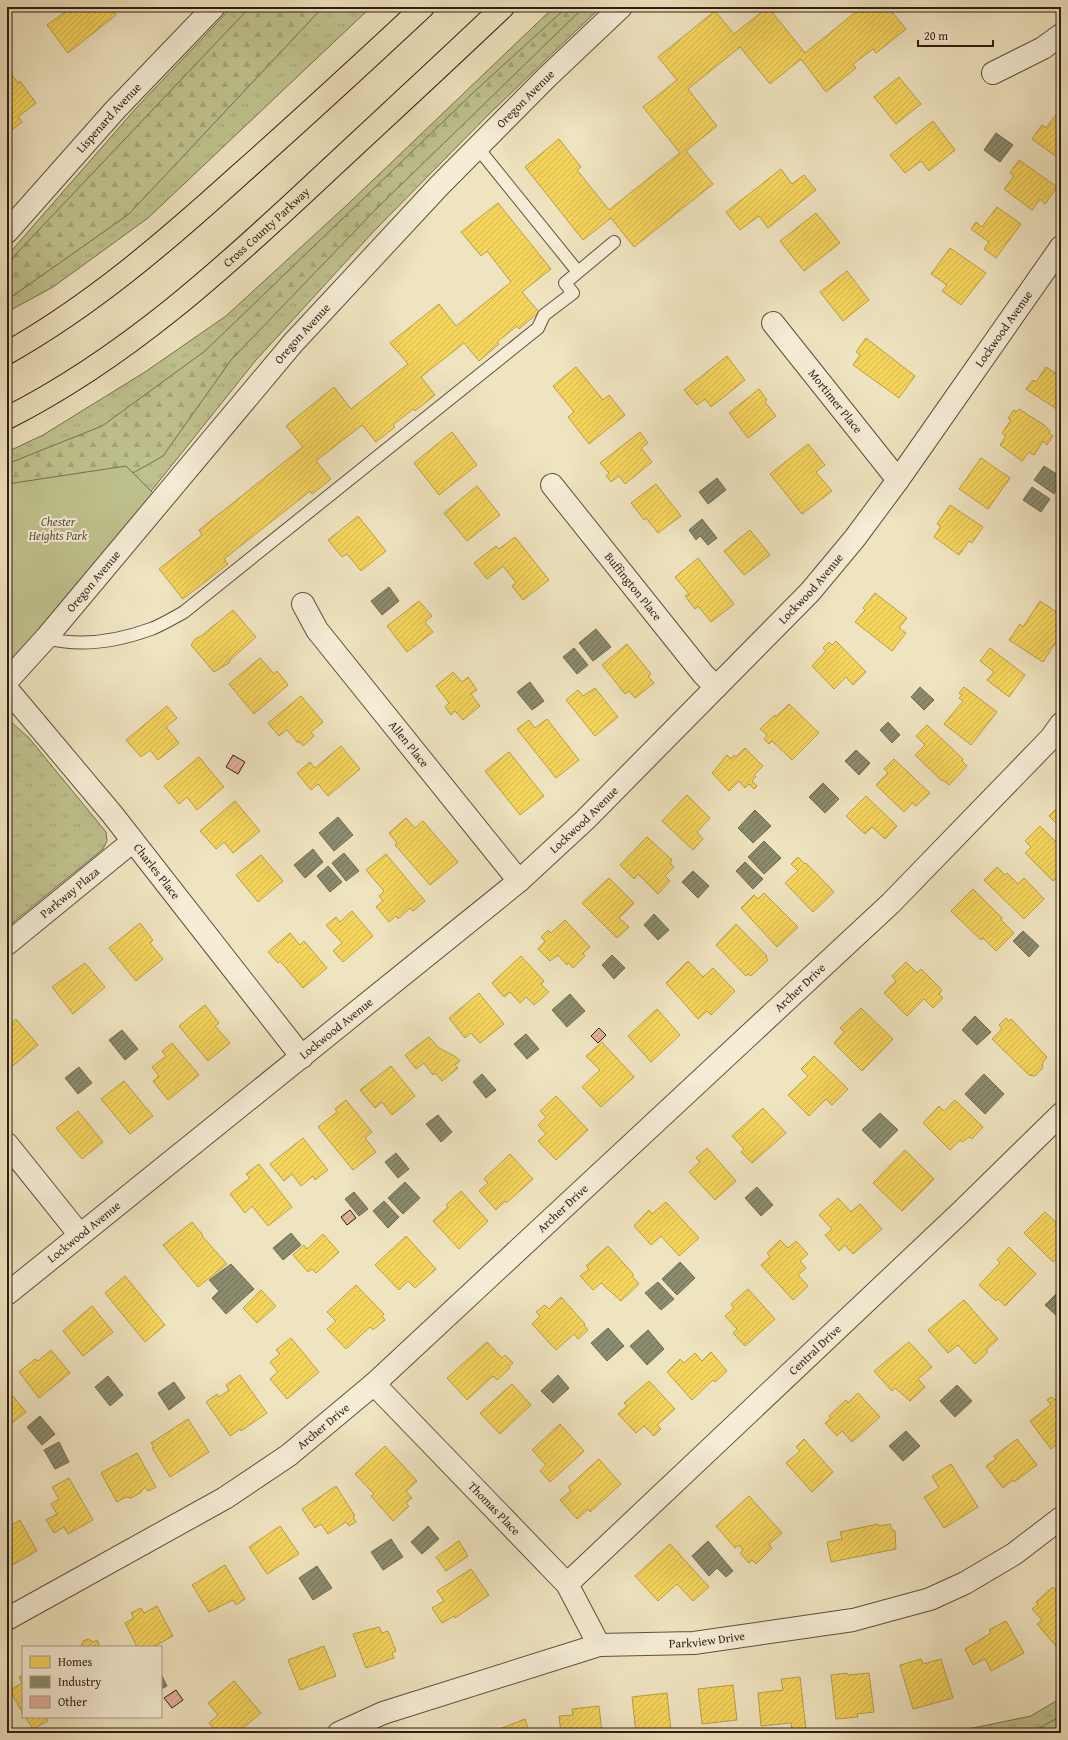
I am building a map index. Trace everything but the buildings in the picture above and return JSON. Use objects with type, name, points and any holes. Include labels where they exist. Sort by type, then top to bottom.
[{"type":"highway","points":[[7,354],[76,311],[134,267],[248,167],[423,7]]},
{"type":"highway","name":"Cross County Parkway","points":[[7,418],[61,388],[102,362],[174,309],[284,212],[502,7]]},
{"type":"street","name":"Lispenard Avenue","points":[[7,232],[115,110],[214,7]]},
{"type":"street","name":"Oregon Avenue","points":[[7,681],[46,638],[293,343],[477,147],[546,78],[621,7]]},
{"type":"street","points":[[993,73],[1043,48],[1061,35]]},
{"type":"street","name":"Lockwood Avenue","points":[[7,1294],[518,881],[586,820],[810,592],[855,538],[898,480],[1061,247]]},
{"type":"street","name":"Mortimer Place","points":[[773,324],[898,480]]},
{"type":"street","name":"Buffington Place","points":[[552,485],[703,674],[716,687]]},
{"type":"street","name":"Allen Place","points":[[304,604],[317,630],[518,881]]},
{"type":"street","name":"Charles Place","points":[[7,689],[133,842],[302,1057]]},
{"type":"street","name":"Archer Drive","points":[[7,1619],[225,1498],[289,1455],[374,1384],[891,903],[1051,738],[1061,724]]},
{"type":"street","name":"Parkway Plaza","points":[[7,944],[133,842]]},
{"type":"street","name":"Central Drive","points":[[567,1584],[961,1212],[1061,1114]]},
{"type":"street","points":[[7,1144],[80,1234]]},
{"type":"street","name":"Thomas Place","points":[[374,1384],[567,1584],[598,1645]]},
{"type":"street","name":"Parkview Drive","points":[[339,1733],[383,1713],[598,1645],[702,1642],[853,1620],[923,1601],[965,1583],[1014,1554],[1061,1518]]},
{"type":"lane","points":[[477,147],[578,272]]},
{"type":"lane","points":[[46,638],[62,642],[85,643],[151,629],[184,612],[538,328],[544,315],[573,293],[565,283],[614,242]]},
{"type":"green space","points":[[232,7],[371,7],[148,218],[53,287],[7,312],[7,256],[137,107]]},
{"type":"green space","points":[[250,7],[323,7],[129,214],[7,300],[7,266],[16,254]]},
{"type":"green space","points":[[554,7],[601,7],[490,113],[374,231],[256,360],[152,490],[7,658],[7,452],[43,435],[145,372],[226,316],[348,204]]},
{"type":"green space","points":[[567,7],[584,7],[376,209],[231,360],[163,456],[135,472],[78,478],[7,492],[7,464],[102,426],[205,351],[475,91]]},
{"type":"green space","name":"Chester Heights Park","points":[[126,466],[155,495],[7,669],[7,484]]},
{"type":"green space","points":[[7,721],[11,722],[29,738],[106,832],[107,841],[103,849],[7,927]]},
{"type":"green space","points":[[1061,1698],[1061,1733],[949,1733],[1031,1716]]},
{"type":"green space","points":[[1061,1716],[1061,1733],[1030,1733]]}]
